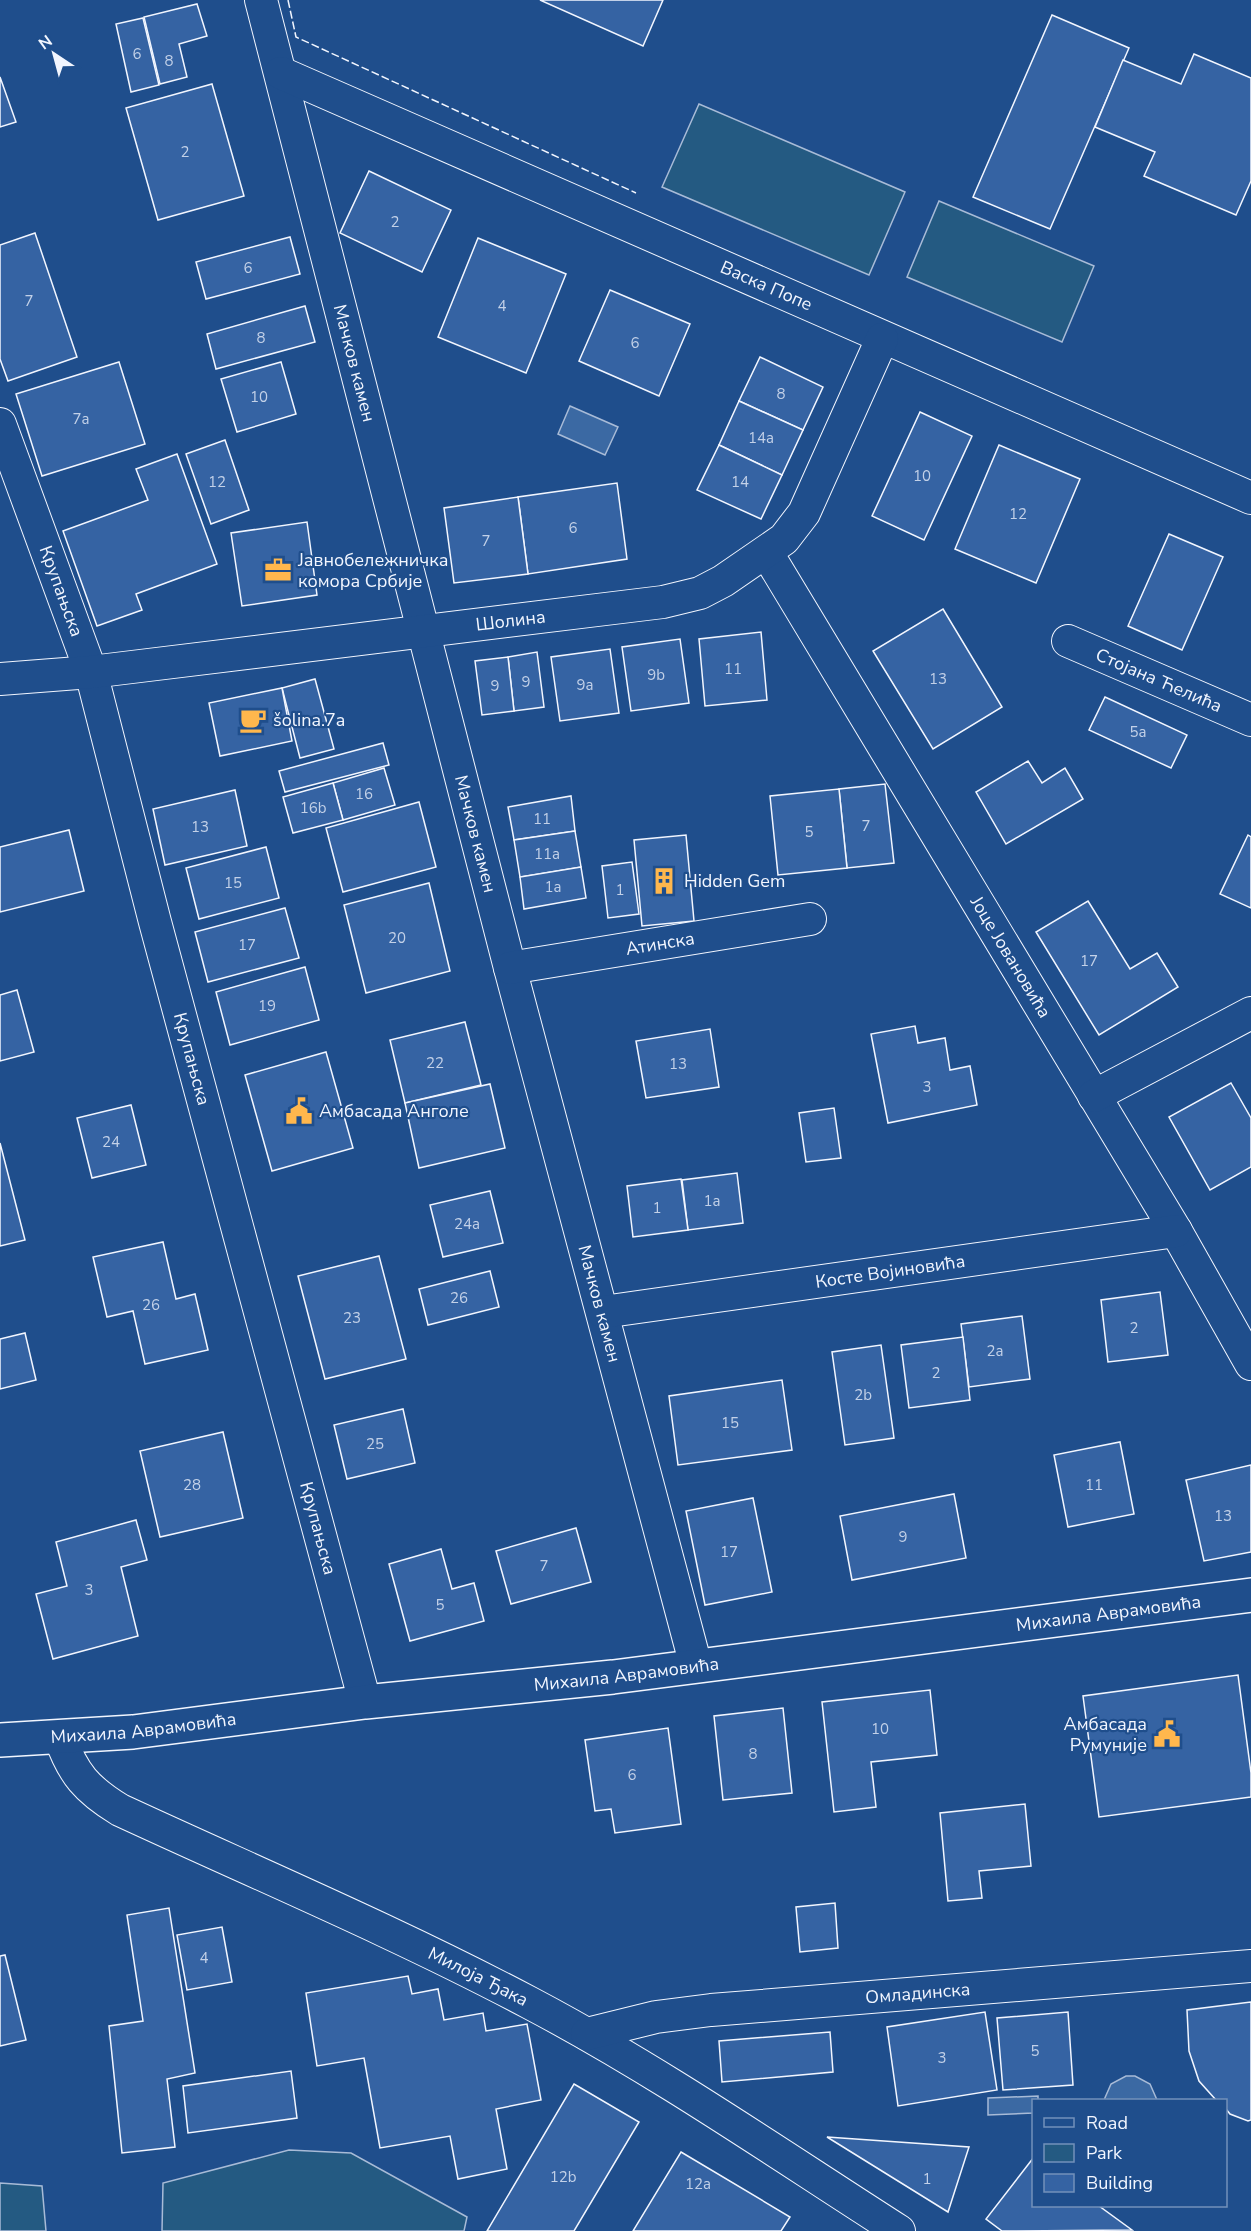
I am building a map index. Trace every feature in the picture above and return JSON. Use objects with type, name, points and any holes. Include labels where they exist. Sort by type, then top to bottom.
[{"type":"street","name":"Мачков камен","points":[[261,0],[510,968],[696,1666]]},
{"type":"street","name":"Васка Попе","points":[[281,73],[882,339],[1251,498]]},
{"type":"street","name":"Шолина","points":[[0,679],[91,672],[423,629],[663,602],[700,593],[767,553],[784,539],[804,513],[882,339]]},
{"type":"street","name":"Крупањска","points":[[0,424],[91,672],[155,922],[365,1702]]},
{"type":"street","name":"Јоце Јовановића","points":[[767,553],[1176,1231],[1251,1364]]},
{"type":"street","name":"Стојана Ћелића","points":[[1068,641],[1251,720]]},
{"type":"street","name":"Атинска","points":[[510,968],[810,919]]},
{"type":"street","points":[[1094,1096],[1251,1012]]},
{"type":"street","name":"Косте Војиновића","points":[[603,1312],[1176,1231]]},
{"type":"street","name":"Михаила Аврамовића","points":[[0,1740],[133,1732],[365,1702],[696,1666],[1251,1595]]},
{"type":"street","name":"Милоја Ђака","points":[[60,1737],[79,1778],[101,1798],[120,1810],[444,1960],[587,2034],[899,2231]]},
{"type":"street","name":"Омладинска","points":[[587,2034],[656,2017],[711,2010],[1251,1966]]},
{"type":"green space","points":[[699,104],[905,192],[869,275],[662,187]]},
{"type":"green space","points":[[939,201],[1094,266],[1062,342],[907,277]]},
{"type":"green space","points":[[289,2150],[351,2153],[467,2217],[464,2231],[162,2231],[163,2183]]},
{"type":"green space","points":[[0,2183],[42,2186],[46,2231],[0,2231]]},
{"type":"shaded area","points":[[570,406],[618,427],[605,455],[558,434]]},
{"type":"shaded area","points":[[1126,2076],[1135,2076],[1150,2084],[1157,2099],[1104,2099],[1111,2084]]},
{"type":"shaded area","points":[[1038,2096],[1038,2099],[1032,2099],[1032,2113],[988,2115],[988,2098]]},
{"type":"building","points":[[540,0],[663,0],[643,46]]},
{"type":"building","points":[[197,4],[207,36],[179,44],[187,77],[160,84],[144,17]]},
{"type":"building","points":[[1052,15],[1129,48],[1050,229],[973,197]]},
{"type":"building","points":[[143,18],[159,85],[131,92],[116,24]]},
{"type":"building","points":[[1194,54],[1251,78],[1251,181],[1236,215],[1144,176],[1155,152],[1095,127],[1123,60],[1181,84]]},
{"type":"building","points":[[0,77],[16,122],[0,127]]},
{"type":"building","points":[[212,84],[244,196],[158,220],[126,108]]},
{"type":"building","points":[[369,171],[451,210],[422,272],[340,233]]},
{"type":"building","points":[[35,233],[77,357],[8,381],[0,359],[0,245]]},
{"type":"building","points":[[290,237],[300,274],[206,299],[196,262]]},
{"type":"building","points":[[478,238],[566,274],[526,373],[438,337]]},
{"type":"building","points":[[610,290],[690,324],[659,396],[579,361]]},
{"type":"building","points":[[305,306],[315,342],[216,369],[207,334]]},
{"type":"building","points":[[760,357],[823,387],[803,430],[739,401]]},
{"type":"building","points":[[119,362],[145,444],[42,476],[16,394]]},
{"type":"building","points":[[281,362],[296,414],[237,432],[221,379]]},
{"type":"building","points":[[739,401],[803,430],[782,475],[719,445]]},
{"type":"building","points":[[920,412],[972,436],[924,540],[872,516]]},
{"type":"building","points":[[225,440],[249,510],[211,524],[186,454]]},
{"type":"building","points":[[719,445],[782,475],[761,519],[697,490]]},
{"type":"building","points":[[999,445],[1080,479],[1036,583],[955,549]]},
{"type":"building","points":[[177,454],[217,564],[136,594],[142,610],[97,626],[63,531],[148,500],[136,469]]},
{"type":"building","points":[[617,483],[627,559],[528,574],[518,497]]},
{"type":"building","points":[[518,497],[528,574],[454,583],[444,508]]},
{"type":"building","points":[[307,522],[317,595],[242,606],[231,533]]},
{"type":"building","points":[[1169,534],[1223,557],[1182,650],[1128,626]]},
{"type":"building","points":[[943,609],[1002,707],[933,749],[873,651]]},
{"type":"building","points":[[761,632],[767,700],[705,706],[699,639]]},
{"type":"building","points":[[680,639],[689,703],[631,711],[622,647]]},
{"type":"building","points":[[610,649],[619,713],[560,721],[551,657]]},
{"type":"building","points":[[537,652],[544,707],[514,711],[508,657]]},
{"type":"building","points":[[508,657],[514,711],[482,715],[475,661]]},
{"type":"building","points":[[315,679],[334,749],[300,758],[282,688]]},
{"type":"building","points":[[282,688],[292,741],[220,756],[209,703]]},
{"type":"building","points":[[1105,697],[1187,735],[1171,768],[1089,730]]},
{"type":"building","points":[[383,743],[389,765],[285,792],[279,771]]},
{"type":"building","points":[[1028,761],[1042,783],[1065,768],[1083,799],[1006,844],[976,792]]},
{"type":"building","points":[[384,768],[395,805],[343,820],[333,783]]},
{"type":"building","points":[[333,783],[343,820],[293,833],[283,797]]},
{"type":"building","points":[[885,784],[894,863],[847,868],[839,789]]},
{"type":"building","points":[[839,789],[847,868],[778,875],[770,796]]},
{"type":"building","points":[[235,790],[247,846],[165,865],[153,809]]},
{"type":"building","points":[[571,796],[575,831],[514,840],[508,807]]},
{"type":"building","points":[[419,802],[436,867],[343,892],[326,828]]},
{"type":"building","points":[[69,830],[84,891],[0,912],[0,847]]},
{"type":"building","points":[[575,831],[581,867],[520,877],[514,840]]},
{"type":"building","name":"Hidden Gem","points":[[686,835],[694,921],[642,926],[634,840]]},
{"type":"building","points":[[1248,835],[1251,837],[1251,908],[1220,894]]},
{"type":"building","points":[[266,847],[279,898],[199,919],[186,868]]},
{"type":"building","points":[[632,862],[639,914],[608,918],[602,866]]},
{"type":"building","points":[[581,867],[586,898],[524,909],[520,877]]},
{"type":"building","points":[[429,883],[450,971],[366,993],[344,905]]},
{"type":"building","points":[[1088,901],[1130,969],[1157,953],[1178,987],[1099,1035],[1036,932]]},
{"type":"building","points":[[285,908],[299,958],[208,982],[195,932]]},
{"type":"building","points":[[305,967],[319,1020],[230,1045],[216,992]]},
{"type":"building","points":[[17,990],[34,1052],[0,1061],[0,995]]},
{"type":"building","points":[[465,1022],[481,1085],[405,1103],[390,1040]]},
{"type":"building","points":[[915,1026],[918,1043],[945,1038],[950,1070],[970,1066],[977,1105],[888,1123],[871,1034]]},
{"type":"building","points":[[710,1029],[719,1087],[646,1098],[636,1041]]},
{"type":"building","name":"Амбасада Анголе","points":[[326,1052],[353,1148],[272,1171],[245,1075]]},
{"type":"building","points":[[1231,1083],[1251,1118],[1251,1167],[1210,1190],[1169,1117]]},
{"type":"building","points":[[490,1084],[505,1148],[419,1168],[405,1103]]},
{"type":"building","points":[[131,1105],[146,1165],[92,1178],[77,1118]]},
{"type":"building","points":[[834,1108],[841,1158],[806,1162],[799,1113]]},
{"type":"building","points":[[0,1143],[25,1240],[0,1246]]},
{"type":"building","points":[[737,1173],[743,1223],[688,1230],[682,1180]]},
{"type":"building","points":[[681,1179],[688,1230],[633,1237],[627,1186]]},
{"type":"building","points":[[490,1191],[503,1243],[443,1257],[430,1205]]},
{"type":"building","points":[[163,1242],[176,1299],[195,1294],[208,1350],[145,1364],[133,1311],[107,1317],[93,1257]]},
{"type":"building","points":[[379,1256],[406,1359],[325,1379],[298,1276]]},
{"type":"building","points":[[490,1271],[499,1307],[428,1325],[419,1289]]},
{"type":"building","points":[[1160,1292],[1168,1355],[1108,1362],[1101,1300]]},
{"type":"building","points":[[1022,1316],[1030,1379],[969,1387],[961,1324]]},
{"type":"building","points":[[25,1333],[36,1380],[0,1389],[0,1339]]},
{"type":"building","points":[[963,1337],[970,1400],[909,1408],[901,1345]]},
{"type":"building","points":[[881,1345],[894,1438],[845,1445],[832,1352]]},
{"type":"building","points":[[782,1380],[792,1450],[678,1465],[669,1396]]},
{"type":"building","points":[[403,1409],[415,1463],[347,1479],[334,1425]]},
{"type":"building","points":[[223,1432],[243,1518],[160,1537],[140,1451]]},
{"type":"building","points":[[1120,1442],[1134,1514],[1068,1527],[1054,1455]]},
{"type":"building","points":[[1251,1465],[1251,1552],[1204,1561],[1186,1480]]},
{"type":"building","points":[[954,1494],[966,1558],[852,1580],[840,1516]]},
{"type":"building","points":[[753,1498],[772,1592],[705,1605],[686,1511]]},
{"type":"building","points":[[136,1520],[147,1560],[121,1567],[138,1636],[53,1659],[36,1594],[67,1586],[56,1542]]},
{"type":"building","points":[[576,1528],[591,1582],[511,1604],[496,1551]]},
{"type":"building","points":[[441,1549],[452,1589],[474,1583],[484,1621],[410,1641],[389,1564]]},
{"type":"building","name":"Амбасада Румуније","points":[[1238,1675],[1251,1773],[1251,1797],[1099,1817],[1083,1696]]},
{"type":"building","points":[[930,1690],[937,1755],[871,1762],[876,1807],[834,1812],[822,1702]]},
{"type":"building","points":[[783,1708],[792,1793],[723,1800],[714,1716]]},
{"type":"building","points":[[668,1728],[681,1824],[615,1833],[611,1809],[595,1811],[585,1740]]},
{"type":"building","points":[[1025,1804],[1031,1866],[979,1871],[982,1898],[948,1901],[940,1813]]},
{"type":"building","points":[[835,1903],[838,1948],[800,1952],[796,1907]]},
{"type":"building","points":[[169,1908],[195,2073],[167,2079],[175,2147],[122,2153],[109,2026],[143,2021],[127,1915]]},
{"type":"building","points":[[222,1927],[232,1982],[187,1990],[177,1935]]},
{"type":"building","points":[[5,1955],[26,2040],[0,2046],[0,1956]]},
{"type":"building","points":[[408,1976],[412,1994],[438,1989],[444,2020],[483,2013],[486,2031],[527,2024],[541,2100],[496,2109],[507,2169],[458,2179],[450,2136],[380,2148],[364,2058],[317,2066],[306,1993]]},
{"type":"building","points":[[1251,2002],[1251,2120],[1230,2114],[1227,2110],[1227,2099],[1215,2099],[1199,2081],[1189,2051],[1187,2010]]},
{"type":"building","points":[[985,2012],[997,2090],[898,2106],[887,2027]]},
{"type":"building","points":[[1068,2012],[1073,2085],[1003,2090],[997,2018]]},
{"type":"building","points":[[830,2032],[833,2072],[722,2082],[719,2041]]},
{"type":"building","points":[[291,2071],[297,2118],[188,2133],[183,2086]]},
{"type":"building","points":[[574,2084],[639,2122],[574,2231],[487,2231]]},
{"type":"building","points":[[827,2137],[969,2147],[948,2212]]},
{"type":"building","points":[[681,2152],[790,2217],[781,2231],[633,2231]]},
{"type":"building","points":[[1032,2160],[1032,2207],[1100,2207],[1132,2230],[1002,2231],[986,2219]]},
{"type":"fence","points":[[288,0],[296,37],[636,193]]},
{"type":"place","name":"Јавнобележничка комора Србије","points":[[278,570]]},
{"type":"place","name":"šolina.7a","points":[[253,720]]},
{"type":"place","name":"Hidden Gem","points":[[664,881]]},
{"type":"place","name":"Амбасада Анголе","points":[[299,1111]]},
{"type":"place","name":"Амбасада Румуније","points":[[1167,1734]]}]
